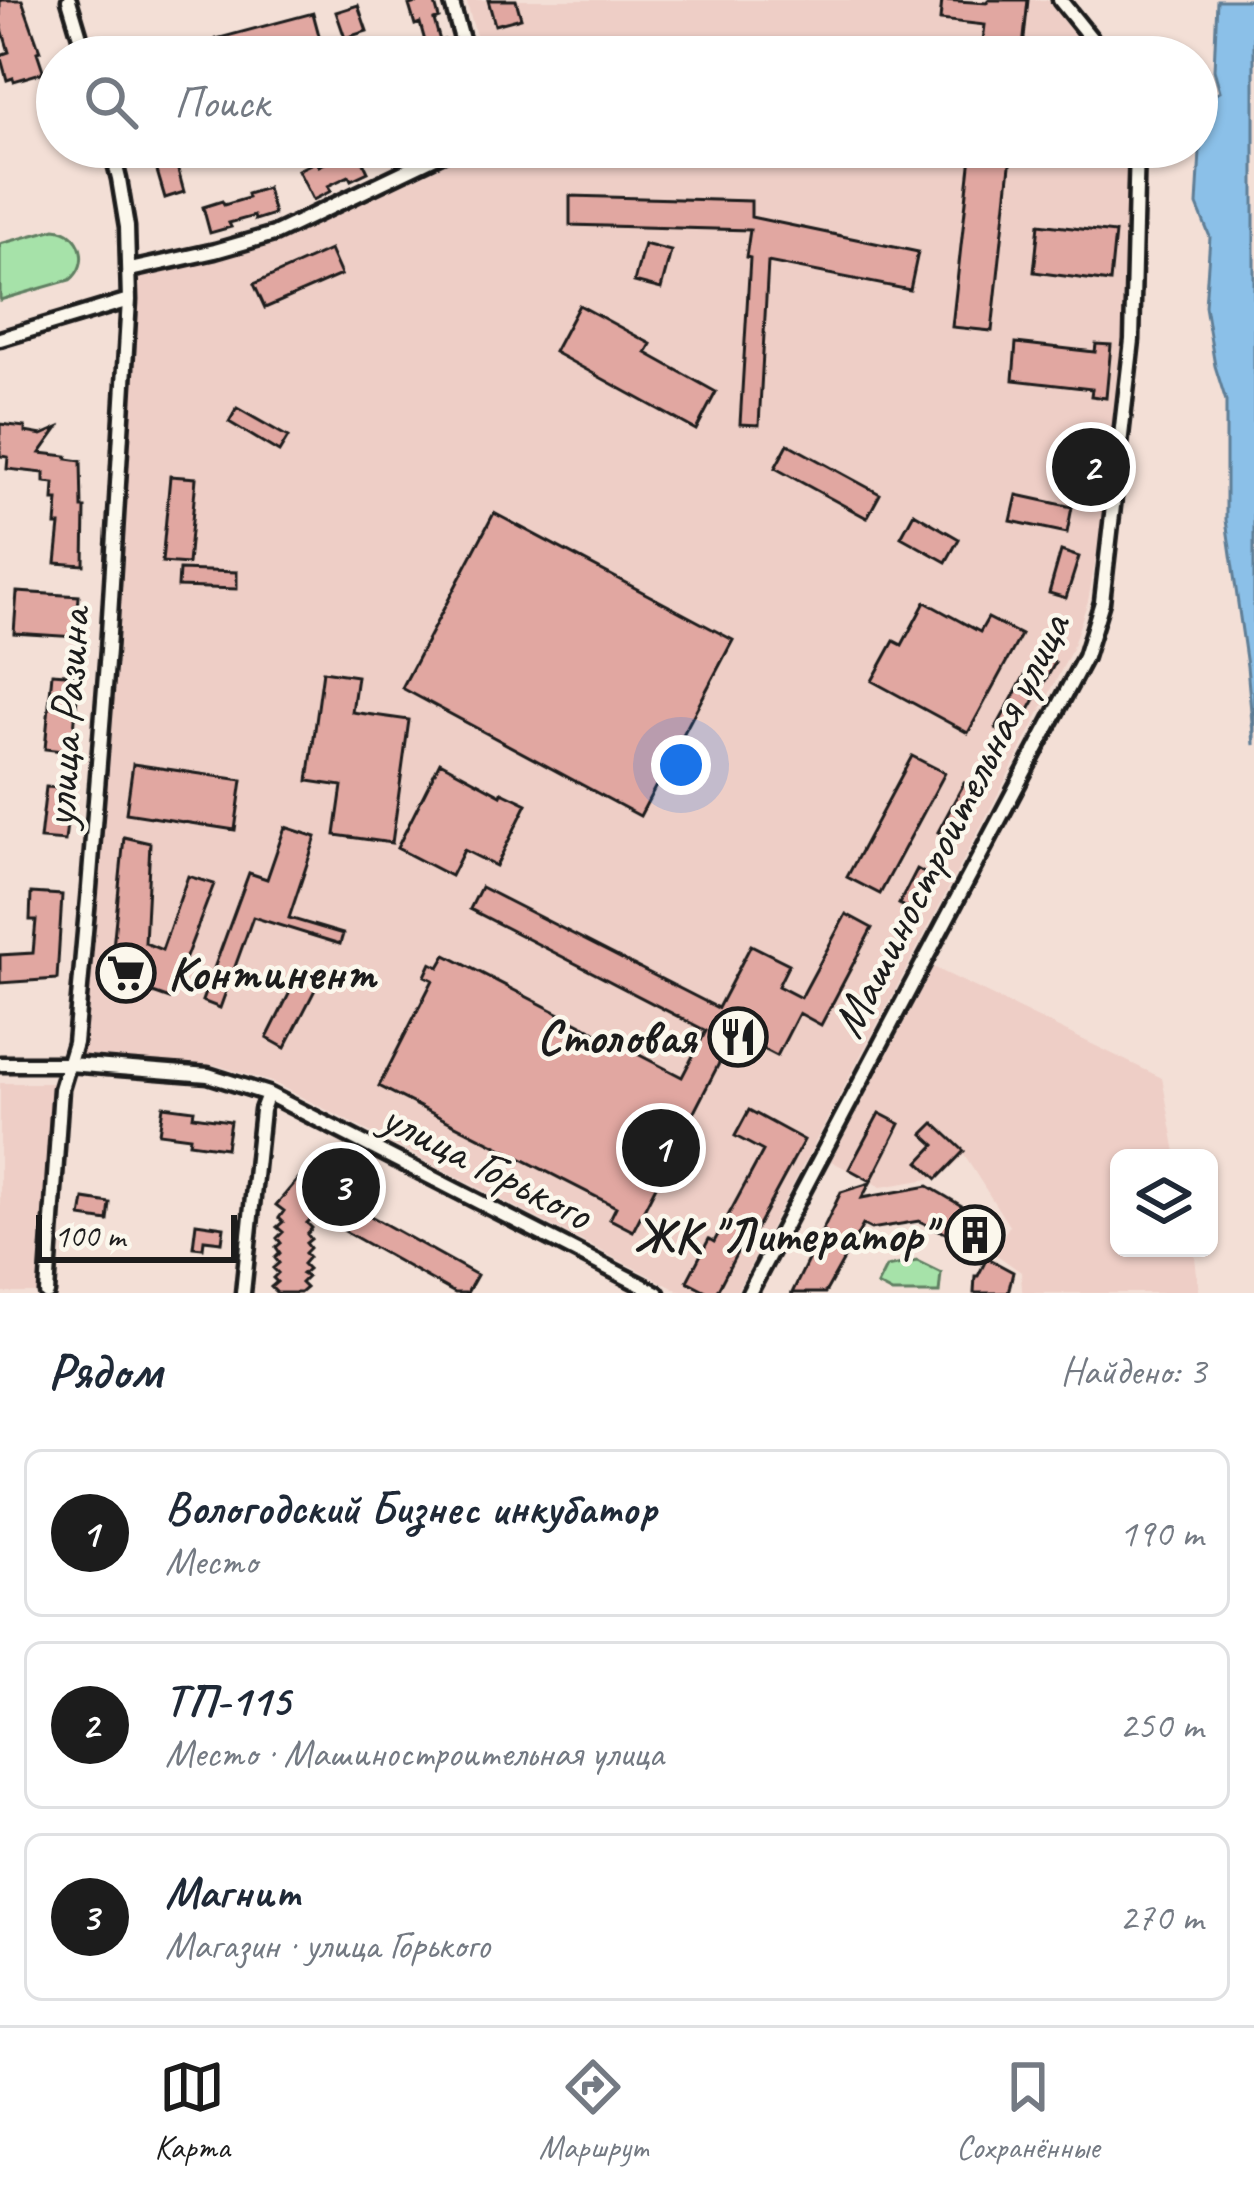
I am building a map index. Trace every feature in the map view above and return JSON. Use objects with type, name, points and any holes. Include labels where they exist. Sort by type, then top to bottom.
[{"type":"street","points":[[69,0],[80,36]]},
{"type":"street","points":[[451,0],[461,36]]},
{"type":"street","points":[[1060,0],[1089,36]]},
{"type":"street","name":"улица Разина","points":[[47,1293],[61,1089],[75,1043],[108,650],[130,269],[116,168]]},
{"type":"street","points":[[130,269],[274,234],[412,168]]},
{"type":"street","name":"Машиностроительная улица","points":[[748,1293],[1085,657],[1102,602],[1132,340],[1136,168]]},
{"type":"street","points":[[0,339],[129,300]]},
{"type":"street","name":"улица Горького","points":[[0,1064],[69,1064],[208,1075],[268,1094],[657,1293]]},
{"type":"street","points":[[243,1293],[262,1110],[268,1094]]},
{"type":"shaded area","points":[[466,0],[1050,0],[1080,36],[476,36]]},
{"type":"shaded area","points":[[436,168],[1128,168],[1123,341],[1104,516],[1088,601],[1071,651],[736,1293],[683,1293],[274,1083],[215,1065],[82,1058],[140,277],[281,239]]},
{"type":"shaded area","points":[[933,967],[1162,1078],[1175,1149],[1110,1149],[1110,1257],[1195,1257],[1199,1293],[1025,1293],[1021,1272],[994,1253],[1009,1226],[964,1155],[941,1177],[881,1187],[831,1161]]},
{"type":"shaded area","points":[[0,1083],[55,1083],[42,1293],[0,1293]]},
{"type":"green space","points":[[55,229],[77,242],[82,257],[76,273],[70,280],[0,300],[0,244]]},
{"type":"green space","points":[[917,1261],[941,1273],[939,1293],[892,1293],[877,1285],[886,1267]]},
{"type":"water","points":[[1217,0],[1254,0],[1254,745],[1226,520],[1226,401],[1205,306],[1210,237],[1197,205],[1199,168],[1218,168]]},
{"type":"building","points":[[0,0],[22,0],[36,40],[36,74],[7,80],[0,55],[9,52],[0,22]]},
{"type":"building","points":[[434,0],[439,36],[424,36],[409,5]]},
{"type":"building","points":[[488,0],[516,0],[521,18],[495,25]]},
{"type":"building","points":[[942,0],[1028,0],[1024,36],[984,36],[985,25],[940,20]]},
{"type":"building","points":[[358,5],[367,31],[344,36],[336,12]]},
{"type":"building","points":[[313,13],[319,36],[227,36]]},
{"type":"building","points":[[156,168],[177,168],[184,192],[165,198]]},
{"type":"building","points":[[366,168],[368,172],[328,186],[331,191],[313,200],[298,170]]},
{"type":"building","points":[[970,168],[1010,168],[992,331],[952,327]]},
{"type":"building","points":[[267,188],[274,214],[229,223],[231,227],[210,233],[203,207],[248,198],[247,194]]},
{"type":"building","points":[[570,196],[751,201],[751,217],[918,252],[910,290],[768,262],[759,425],[740,424],[750,230],[570,225]]},
{"type":"building","points":[[1039,224],[1115,233],[1110,282],[1034,272]]},
{"type":"building","points":[[644,244],[671,251],[661,289],[634,282]]},
{"type":"building","points":[[330,250],[341,275],[265,308],[254,284]]},
{"type":"building","points":[[579,305],[651,344],[646,353],[716,392],[696,430],[554,352]]},
{"type":"building","points":[[1016,343],[1095,352],[1096,344],[1111,345],[1106,398],[1091,396],[1092,389],[1013,380]]},
{"type":"building","points":[[237,408],[288,437],[279,452],[229,422]]},
{"type":"building","points":[[0,424],[42,435],[58,428],[40,453],[81,461],[84,565],[56,563],[60,525],[56,525],[54,483],[44,482],[44,473],[7,469],[8,457],[0,456]]},
{"type":"building","points":[[788,444],[880,494],[867,518],[775,468]]},
{"type":"building","points":[[170,476],[196,478],[188,564],[162,562]]},
{"type":"building","points":[[1017,495],[1072,507],[1067,533],[1011,521]]},
{"type":"building","points":[[494,513],[733,640],[640,816],[402,688]]},
{"type":"building","points":[[914,513],[959,539],[946,562],[901,537]]},
{"type":"building","points":[[1061,551],[1079,557],[1066,598],[1049,593]]},
{"type":"building","points":[[179,570],[237,572],[237,589],[178,587]]},
{"type":"building","points":[[17,592],[79,596],[76,637],[14,633]]},
{"type":"building","points":[[925,602],[980,632],[988,618],[1021,635],[968,733],[872,681],[894,641],[902,645]]},
{"type":"building","points":[[1037,653],[1055,663],[1014,737],[996,728]]},
{"type":"building","points":[[323,671],[357,676],[352,712],[409,720],[392,843],[335,835],[342,786],[308,781]]},
{"type":"building","points":[[52,673],[79,675],[72,752],[45,749]]},
{"type":"building","points":[[912,756],[945,773],[880,894],[847,877]]},
{"type":"building","points":[[440,762],[527,804],[496,866],[464,850],[451,876],[397,848]]},
{"type":"building","points":[[133,764],[242,780],[235,830],[126,813]]},
{"type":"building","points":[[964,783],[981,792],[955,841],[938,832]]},
{"type":"building","points":[[46,787],[71,789],[65,841],[40,839]]},
{"type":"building","points":[[285,827],[316,837],[289,918],[343,934],[340,944],[253,917],[220,1008],[202,1001],[249,873],[267,879]]},
{"type":"building","points":[[124,837],[150,843],[145,943],[162,950],[188,876],[214,884],[170,999],[110,978]]},
{"type":"building","points":[[917,869],[935,879],[917,913],[899,904]]},
{"type":"building","points":[[481,887],[718,1008],[751,945],[789,964],[778,986],[801,998],[846,914],[872,928],[821,1025],[799,1013],[777,1056],[734,1034],[633,1231],[610,1219],[616,1207],[379,1086],[433,980],[425,976],[431,963],[439,967],[446,955],[682,1077],[706,1031],[470,909]]},
{"type":"building","points":[[31,893],[62,895],[57,979],[0,983],[0,955],[33,953],[36,920],[30,920]]},
{"type":"building","points":[[300,972],[319,982],[285,1048],[267,1038]]},
{"type":"building","points":[[163,1106],[230,1121],[226,1148],[159,1133]]},
{"type":"building","points":[[749,1110],[804,1140],[749,1242],[744,1239],[716,1293],[710,1293],[687,1281],[709,1239],[714,1242],[763,1151],[735,1136]]},
{"type":"building","points":[[879,1113],[900,1124],[871,1181],[849,1169]]},
{"type":"building","points":[[934,1123],[964,1151],[937,1179],[919,1162],[935,1145],[923,1134]]},
{"type":"building","points":[[310,1165],[356,1189],[347,1203],[477,1275],[467,1293],[455,1293],[341,1229],[348,1215],[322,1202],[309,1213],[312,1218],[307,1223],[312,1228],[307,1234],[311,1239],[303,1264],[308,1269],[301,1283],[306,1288],[300,1293],[277,1293],[271,1287],[277,1282],[273,1268],[279,1263],[277,1238],[283,1232],[277,1227],[284,1211],[276,1205]]},
{"type":"building","name":"ЖК \"Литератор\"","points":[[870,1183],[862,1198],[928,1186],[1001,1229],[989,1253],[919,1221],[871,1229],[863,1225],[825,1293],[792,1293],[841,1192]]},
{"type":"building","points":[[84,1199],[110,1203],[108,1221],[81,1217]]},
{"type":"building","points":[[196,1223],[224,1227],[222,1242],[204,1240],[203,1248],[193,1247]]},
{"type":"building","name":"ЖК \"Литератор\"","points":[[987,1258],[1013,1272],[1008,1293],[974,1293],[975,1276]]},
{"type":"place","name":"ТП-115","points":[[1091,467]]},
{"type":"place","name":"Континент","points":[[126,973]]},
{"type":"place","name":"Столовая","points":[[738,1037]]},
{"type":"place","name":"Вологодский Бизнес инкубатор","points":[[661,1148]]},
{"type":"place","name":"Магнит","points":[[341,1187]]},
{"type":"place","name":"ЖК \"Литератор\"","points":[[975,1235]]}]
